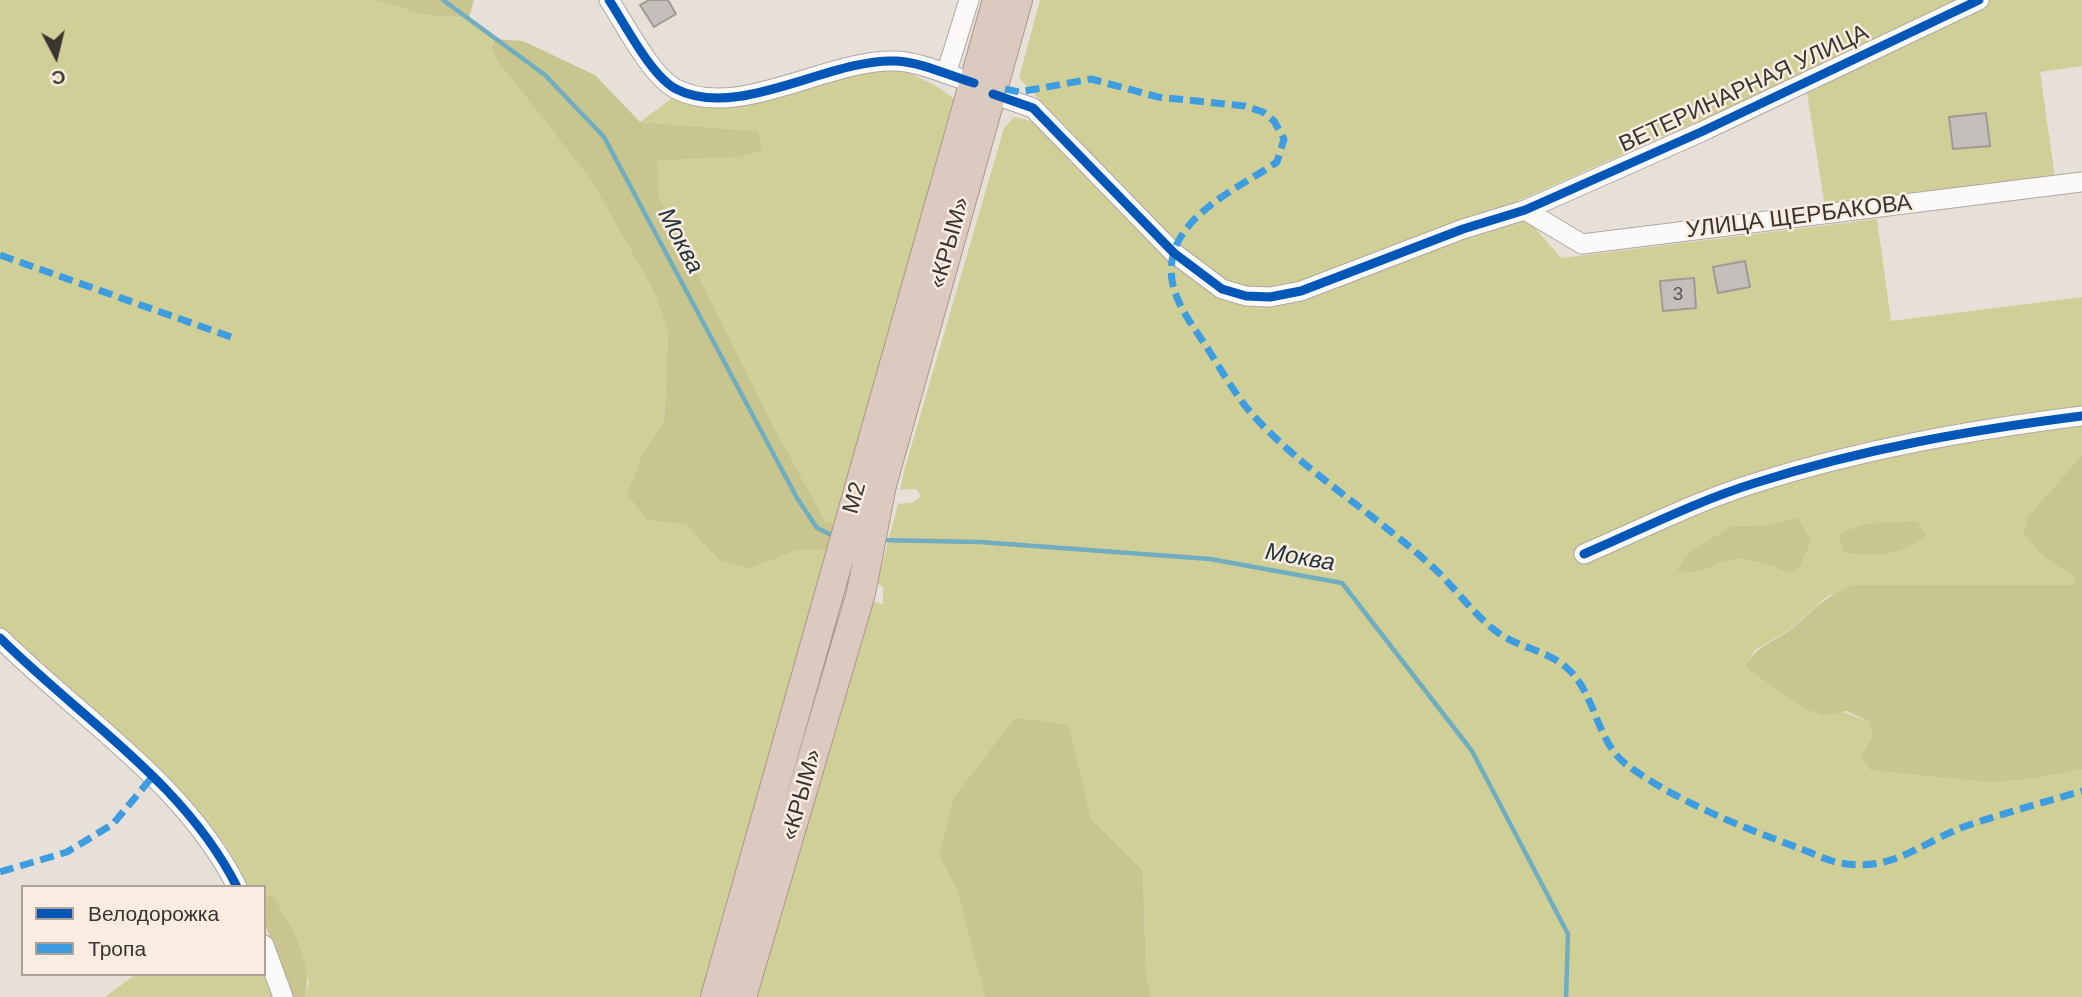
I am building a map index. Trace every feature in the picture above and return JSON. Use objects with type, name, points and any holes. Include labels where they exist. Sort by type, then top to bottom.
[{"type":"highway","name":"М2","points":[[715,997],[984,89],[998,0]]},
{"type":"highway","name":"«КРЫМ»","points":[[743,997],[861,593],[882,485],[1018,0]]},
{"type":"street","name":"ВЕТЕРИНАРНАЯ УЛИЦА","points":[[609,0],[663,79],[676,89],[702,97],[750,94],[860,65],[897,61],[946,74],[1033,108],[1174,253],[1222,289],[1246,296],[1270,297],[1301,291],[1462,229],[1525,210],[1701,132],[1979,0]]},
{"type":"street","points":[[946,74],[969,0]]},
{"type":"street","name":"УЛИЦА ЩЕРБАКОВА","points":[[1525,210],[1581,244],[2082,182]]},
{"type":"street","points":[[1584,554],[1752,484],[1857,453],[2009,425],[2082,416]]},
{"type":"street","points":[[0,638],[162,785],[197,822],[236,885]]},
{"type":"street","points":[[266,950],[283,997]]},
{"type":"shaded area","points":[[0,0],[376,0],[422,15],[469,18],[495,39],[491,47],[498,62],[591,180],[655,294],[668,334],[664,421],[642,455],[648,520],[686,525],[719,560],[748,569],[798,550],[837,550],[715,997],[305,997],[309,982],[272,896],[266,898],[266,885],[248,885],[224,843],[159,768],[0,628]]},
{"type":"shaded area","points":[[376,0],[474,0],[469,18],[422,15]]},
{"type":"shaded area","points":[[1040,0],[1964,0],[1801,76],[1513,203],[1300,285],[1255,290],[1227,282],[1175,243],[1019,78]]},
{"type":"shaded area","points":[[1989,0],[2082,0],[2082,66],[2040,72],[2055,178],[1825,208],[1806,86]]},
{"type":"shaded area","points":[[495,39],[523,41],[595,75],[640,122],[758,131],[762,150],[740,157],[657,160],[659,196],[775,429],[826,522],[846,523],[837,550],[798,550],[748,569],[719,560],[686,525],[648,520],[627,494],[642,455],[664,421],[668,334],[655,294],[591,180],[498,62],[491,47]]},
{"type":"shaded area","points":[[897,67],[936,86],[956,100],[846,523],[826,522],[775,429],[659,196],[656,159],[740,157],[758,131],[640,122],[672,98],[702,99]]},
{"type":"shaded area","points":[[1014,117],[1037,122],[1242,302],[1500,224],[1528,220],[1561,258],[1877,219],[1891,321],[2082,297],[2082,412],[1859,456],[2082,420],[2082,455],[2028,516],[2045,558],[2076,577],[2073,585],[1912,585],[1829,595],[1789,630],[1755,650],[1745,667],[1778,689],[1868,721],[1873,737],[1991,782],[2034,779],[2082,769],[2082,997],[1151,997],[1146,972],[1143,871],[1091,819],[1068,725],[939,856],[956,888],[985,997],[754,997],[870,601],[883,604],[883,587],[877,583],[898,504],[914,502],[921,496],[916,489],[900,490],[904,471],[1004,128]],"holes":[[[1798,518],[1790,573],[1761,563],[1737,559],[1698,571],[1678,570],[1688,553],[1731,526],[1767,525]]]},
{"type":"shaded area","points":[[2082,455],[2082,769],[2034,779],[1991,782],[1870,770],[1861,756],[1873,737],[1868,721],[1847,711],[1823,716],[1804,708],[1745,667],[1760,649],[1791,629],[1827,599],[1853,585],[2072,585],[2075,577],[2045,558],[2023,533],[2028,516]]},
{"type":"shaded area","points":[[1798,518],[1811,540],[1800,567],[1790,573],[1761,563],[1737,559],[1698,571],[1677,570],[1688,553],[1731,526],[1767,525]]},
{"type":"shaded area","points":[[1917,521],[1926,535],[1906,548],[1877,555],[1843,552],[1839,534],[1863,524]]},
{"type":"shaded area","points":[[1015,718],[1069,725],[1091,819],[1143,871],[1146,972],[1151,997],[985,997],[956,888],[939,856],[953,799]]},
{"type":"shaded area","points":[[272,895],[299,944],[306,970],[305,997],[291,997],[266,927],[266,897]]},
{"type":"shaded area","points":[[266,969],[278,997],[105,997],[133,976],[266,976]]},
{"type":"building","points":[[649,0],[668,0],[676,14],[654,27],[640,5]]},
{"type":"building","points":[[1986,113],[1990,146],[1953,149],[1949,117]]},
{"type":"building","points":[[1745,261],[1750,287],[1718,293],[1713,267]]},
{"type":"building","points":[[1694,278],[1696,308],[1663,311],[1660,281]]},
{"type":"waterway","name":"Моква","points":[[443,0],[545,75],[604,137],[797,498],[817,528],[836,537]]},
{"type":"waterway","name":"Моква","points":[[880,540],[980,542],[1210,559],[1342,583],[1472,751],[1568,934],[1566,997]]},
{"type":"marked path","points":[[1005,89],[1019,92],[1091,79],[1158,97],[1245,106],[1263,112],[1274,121],[1284,139],[1277,162],[1206,209],[1190,224],[1179,240],[1172,259],[1172,280],[1186,315],[1239,397],[1272,435],[1436,570],[1480,618],[1497,632],[1551,657],[1568,669],[1585,691],[1609,744],[1627,765],[1646,778],[1708,812],[1753,831],[1829,860],[1860,865],[1893,859],[1972,824],[2082,791]]},
{"type":"marked path","points":[[0,255],[231,337]]},
{"type":"marked path","points":[[0,872],[67,852],[113,824],[153,776]]},
{"type":"cycle path","points":[[609,0],[657,73],[676,89],[701,97],[728,98],[756,93],[842,69],[896,61],[974,83]]},
{"type":"cycle path","points":[[993,94],[1033,108],[1174,253],[1222,289],[1246,296],[1270,297],[1301,291],[1463,229],[1525,210],[1701,132],[1979,0]]},
{"type":"cycle path","points":[[1584,554],[1712,498],[1795,471],[1917,442],[2082,416]]},
{"type":"cycle path","points":[[0,638],[160,784],[189,815],[215,850],[236,885]]}]
